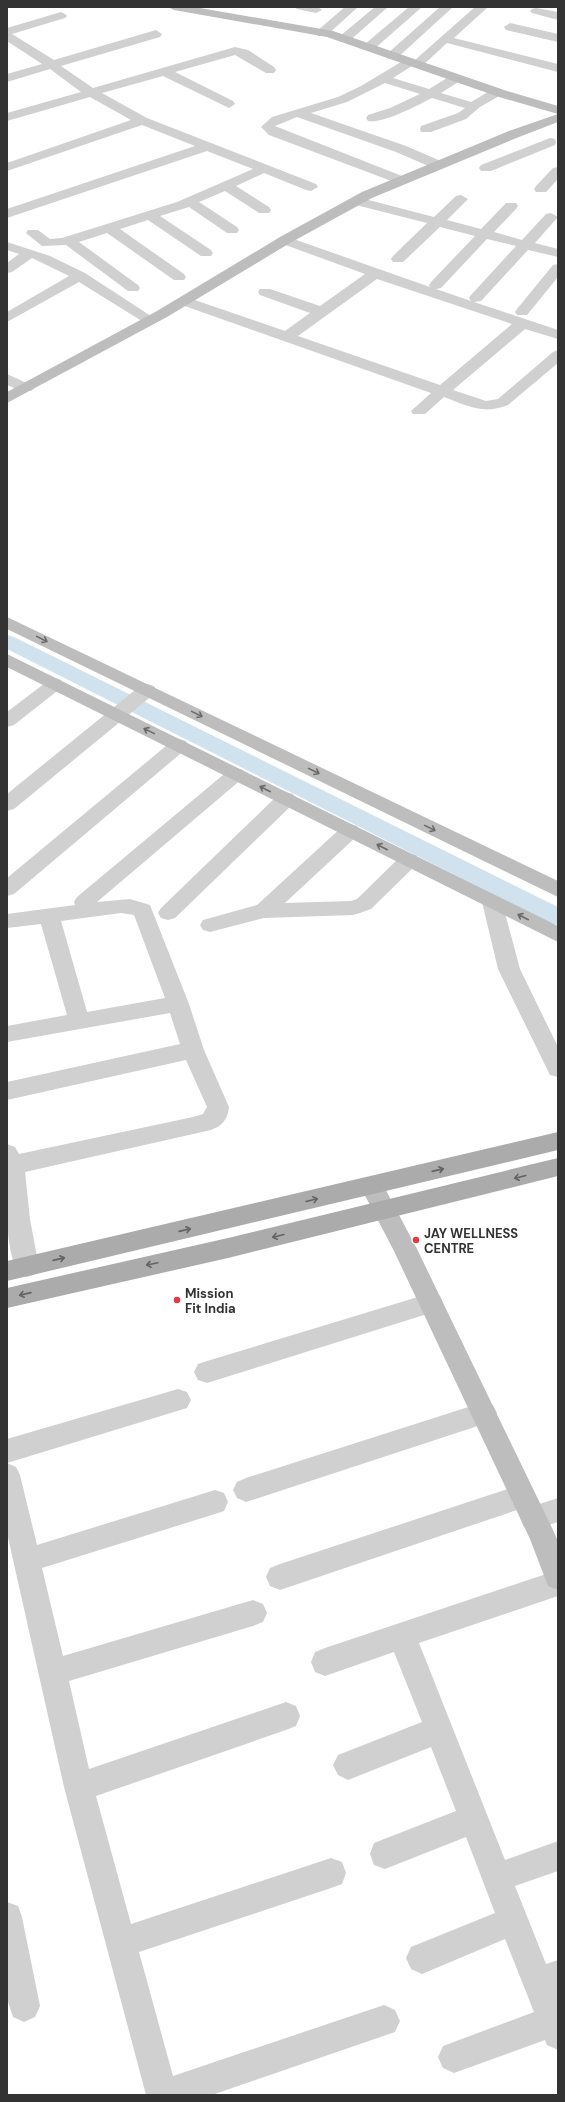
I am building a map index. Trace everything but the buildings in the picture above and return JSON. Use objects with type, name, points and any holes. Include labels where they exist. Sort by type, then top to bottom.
[{"type":"main road","points":[[17,1269],[558,1141]]},
{"type":"main road","points":[[7,1298],[384,1210],[558,1167]]},
{"type":"street","points":[[174,7],[201,9],[322,33],[344,39],[497,92],[558,110]]},
{"type":"street","points":[[301,7],[316,10]]},
{"type":"street","points":[[322,33],[352,7]]},
{"type":"street","points":[[344,39],[382,7]]},
{"type":"street","points":[[369,48],[416,7]]},
{"type":"street","points":[[392,56],[447,7]]},
{"type":"street","points":[[402,181],[274,132],[267,127],[275,120],[321,107],[352,95],[413,63],[482,7]]},
{"type":"street","points":[[536,11],[558,16]]},
{"type":"street","points":[[7,32],[61,16]]},
{"type":"street","points":[[510,28],[558,38]]},
{"type":"street","points":[[7,78],[156,34]]},
{"type":"street","points":[[7,36],[51,64],[90,92],[142,121],[311,187]]},
{"type":"street","points":[[444,39],[558,68]]},
{"type":"street","points":[[7,117],[235,51],[244,53],[270,70]]},
{"type":"street","points":[[165,72],[229,104]]},
{"type":"street","points":[[382,78],[473,106]]},
{"type":"street","points":[[372,118],[399,110],[432,93],[456,78]]},
{"type":"street","points":[[426,129],[462,116],[474,109],[473,106],[497,92]]},
{"type":"street","points":[[298,113],[401,149],[438,166]]},
{"type":"street","points":[[7,398],[150,320],[285,240],[357,201],[514,134],[558,118]]},
{"type":"street","points":[[7,167],[142,121]]},
{"type":"street","points":[[514,134],[554,142]]},
{"type":"street","points":[[486,168],[554,142]]},
{"type":"street","points":[[7,214],[206,147]]},
{"type":"street","points":[[33,233],[47,243],[57,243],[68,240],[190,202],[263,169]]},
{"type":"street","points":[[541,189],[558,171]]},
{"type":"street","points":[[226,186],[264,210]]},
{"type":"street","points":[[398,258],[461,199]]},
{"type":"street","points":[[357,201],[558,253]]},
{"type":"street","points":[[190,202],[232,230]]},
{"type":"street","points":[[436,284],[511,206]]},
{"type":"street","points":[[149,215],[206,253]]},
{"type":"street","points":[[476,298],[551,217]]},
{"type":"street","points":[[110,228],[179,277]]},
{"type":"street","points":[[68,240],[133,288]]},
{"type":"street","points":[[285,240],[376,274],[523,317],[558,335]]},
{"type":"street","points":[[7,246],[30,253],[80,276],[150,320]]},
{"type":"street","points":[[7,269],[30,253]]},
{"type":"street","points":[[419,411],[523,317],[558,268]]},
{"type":"street","points":[[286,337],[376,274]]},
{"type":"street","points":[[7,318],[80,276]]},
{"type":"street","points":[[265,292],[322,312]]},
{"type":"street","points":[[184,300],[484,406],[493,406],[503,402],[558,356]]},
{"type":"street","points":[[7,379],[26,388]]},
{"type":"street","points":[[7,622],[558,890]]},
{"type":"street","points":[[7,660],[118,714],[558,935]]},
{"type":"street","points":[[7,721],[55,684]]},
{"type":"street","points":[[7,804],[147,691]]},
{"type":"street","points":[[7,889],[179,745]]},
{"type":"street","points":[[84,902],[236,774]]},
{"type":"street","points":[[168,913],[286,799]]},
{"type":"street","points":[[264,911],[350,831]]},
{"type":"street","points":[[210,925],[264,911],[354,908],[364,904],[409,860]]},
{"type":"street","points":[[492,902],[509,969],[558,1069]]},
{"type":"street","points":[[7,921],[121,906],[130,906],[143,910],[178,1004],[193,1050],[218,1107],[217,1114],[211,1121],[10,1159],[18,1219],[17,1269]]},
{"type":"street","points":[[49,915],[79,1021]]},
{"type":"street","points":[[7,1034],[178,1004]]},
{"type":"street","points":[[7,1090],[193,1050]]},
{"type":"street","points":[[372,1186],[484,1413],[528,1507],[558,1577]]},
{"type":"street","points":[[207,1372],[431,1303]]},
{"type":"street","points":[[7,1451],[178,1400]]},
{"type":"street","points":[[246,1490],[484,1413]]},
{"type":"street","points":[[7,1475],[54,1672],[79,1787],[163,2095],[384,2022]]},
{"type":"street","points":[[27,1560],[215,1502]]},
{"type":"street","points":[[280,1577],[528,1507],[558,1510]]},
{"type":"street","points":[[325,1662],[558,1583]]},
{"type":"street","points":[[54,1672],[253,1613]]},
{"type":"street","points":[[402,1636],[513,1921],[548,1979],[555,2027],[454,2057]]},
{"type":"street","points":[[79,1787],[286,1716]]},
{"type":"street","points":[[348,1765],[438,1730]]},
{"type":"street","points":[[385,1854],[474,1819]]},
{"type":"street","points":[[497,1878],[558,1856]]},
{"type":"street","points":[[121,1943],[331,1873]]},
{"type":"street","points":[[7,1917],[24,2006]]},
{"type":"street","points":[[422,1958],[513,1921]]},
{"type":"waterway","points":[[7,641],[558,917]]},
{"type":"place","name":"JAY WELLNESS CENTRE","points":[[416,1240]]},
{"type":"place","name":"Mission Fit India","points":[[177,1300]]}]
